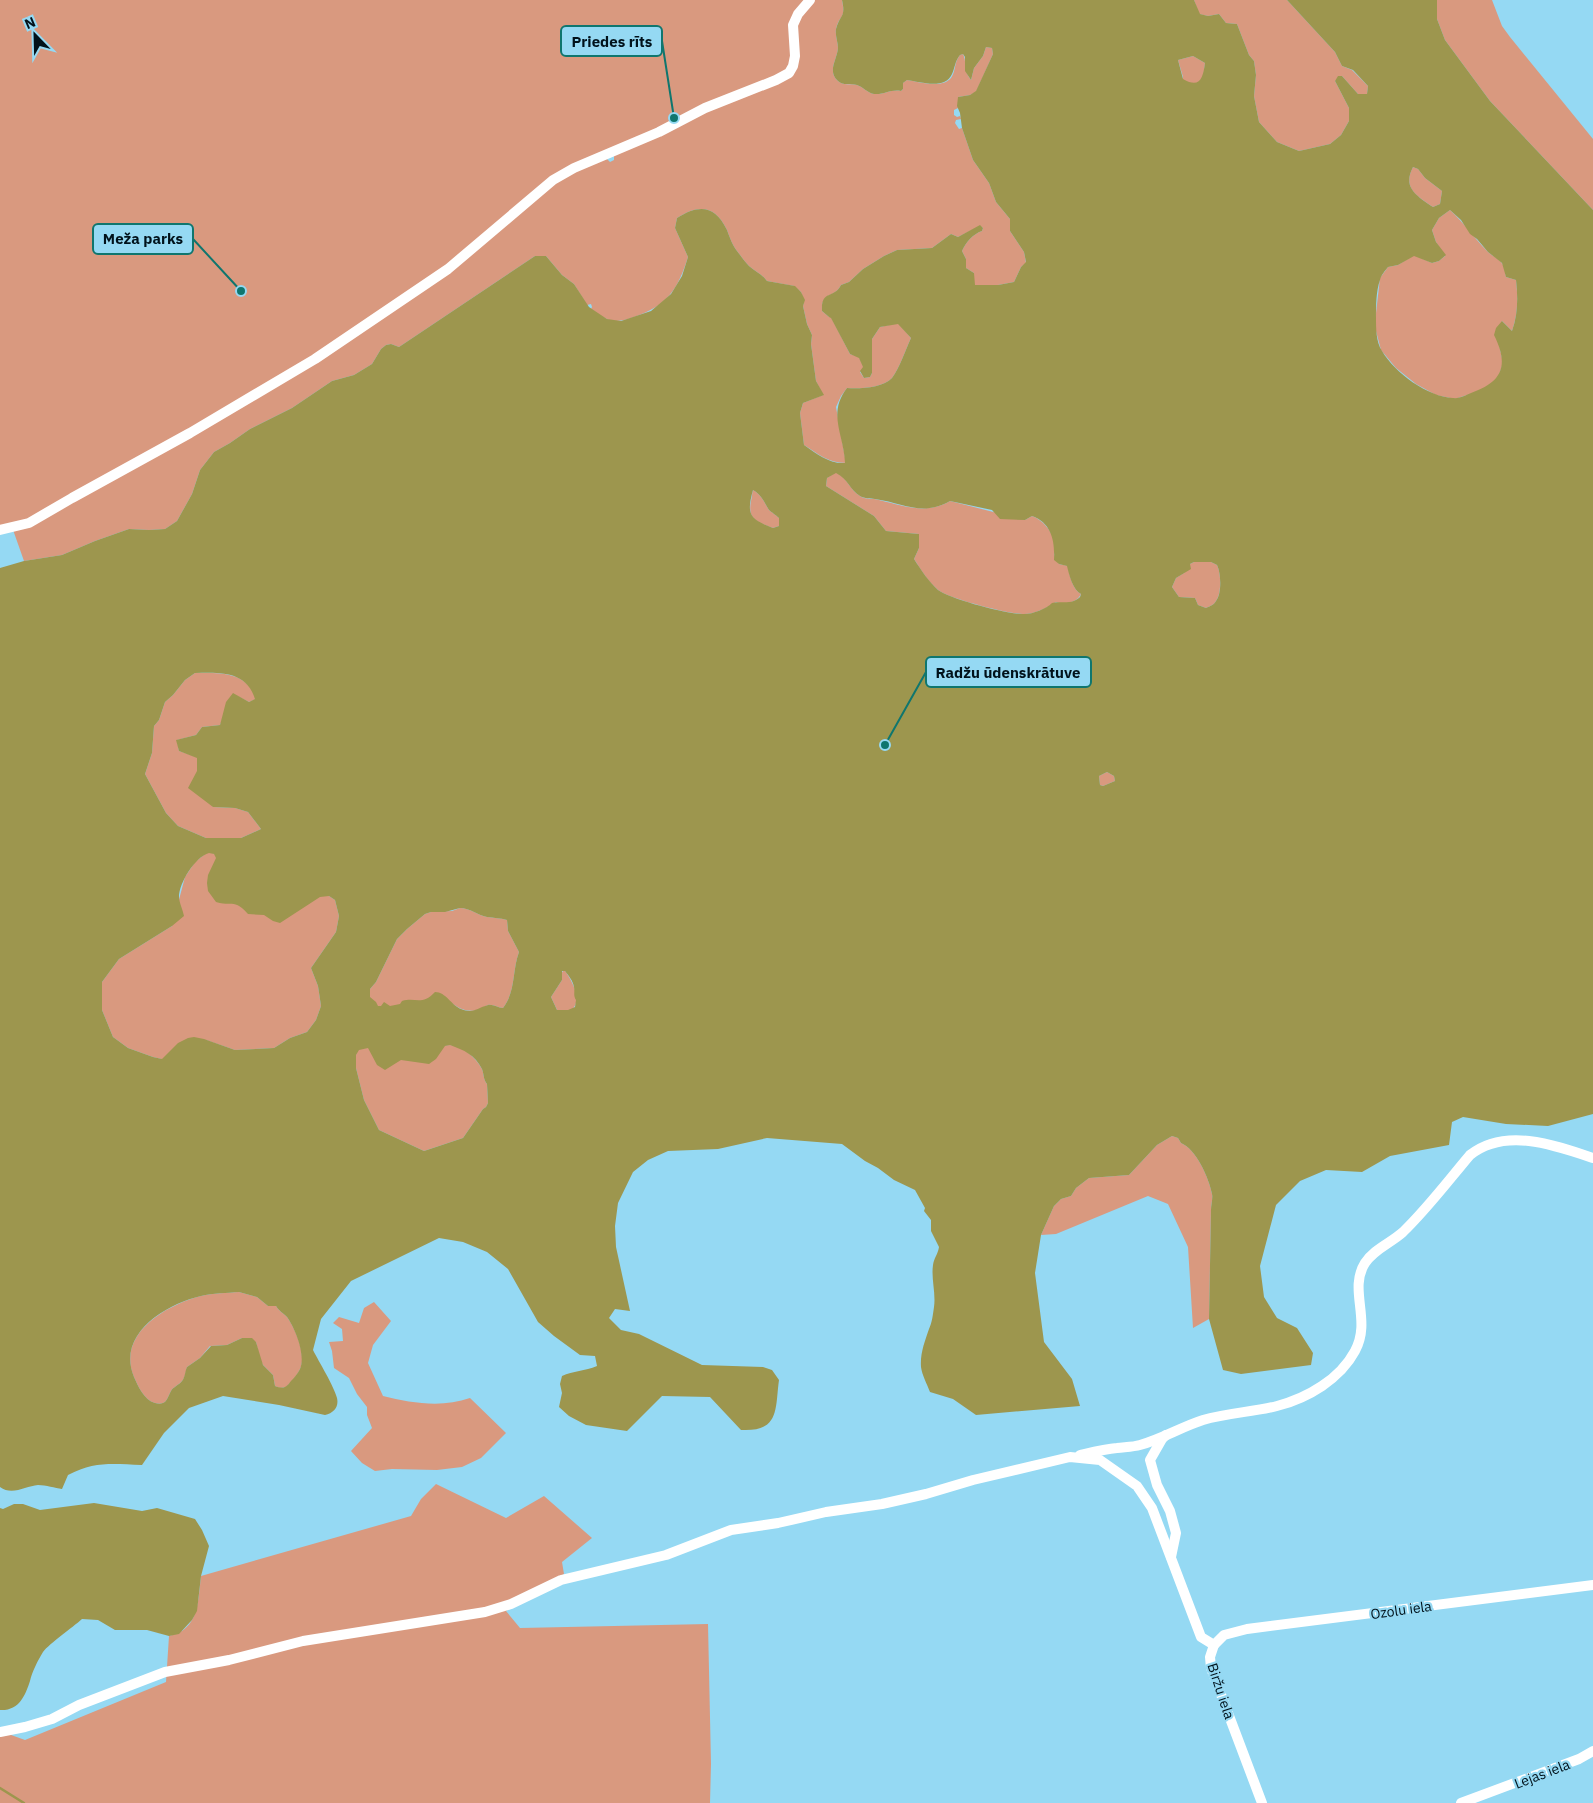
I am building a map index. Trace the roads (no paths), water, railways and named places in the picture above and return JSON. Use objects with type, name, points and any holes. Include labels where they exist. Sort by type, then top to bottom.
[{"type":"street","points":[[0,530],[30,524],[72,498],[190,433],[316,359],[448,269],[553,180],[574,168],[660,132],[705,108],[776,80],[789,72],[794,66],[795,56],[793,25],[798,14],[810,0]]},
{"type":"street","points":[[0,1732],[25,1728],[52,1719],[79,1705],[165,1672],[229,1660],[303,1641],[486,1612],[511,1604],[561,1580],[666,1555],[731,1530],[778,1524],[826,1512],[882,1504],[1070,1457],[1140,1445],[1206,1420],[1276,1406],[1294,1400],[1330,1380],[1346,1367],[1356,1349],[1362,1335],[1359,1278],[1365,1263],[1382,1246],[1401,1233],[1478,1149],[1501,1141],[1535,1142],[1561,1146],[1593,1158]]},
{"type":"street","points":[[1168,1433],[1162,1439],[1150,1460],[1157,1485],[1170,1511],[1176,1533],[1171,1557]]},
{"type":"street","name":"Biržu iela","points":[[1070,1457],[1100,1460],[1137,1486],[1152,1508],[1201,1637],[1214,1645],[1210,1657],[1211,1668],[1262,1803]]},
{"type":"street","name":"Ozolu iela","points":[[1214,1645],[1224,1635],[1247,1629],[1593,1585]]},
{"type":"street","name":"Lejas iela","points":[[1460,1803],[1579,1759],[1593,1751]]},
{"type":"waterway","points":[[0,1788],[24,1803]]},
{"type":"place","name":"Priedes rīts","points":[[674,118]]},
{"type":"place","name":"Meža parks","points":[[241,291]]},
{"type":"place","name":"Radžu ūdenskrātuve","points":[[885,745]]}]
